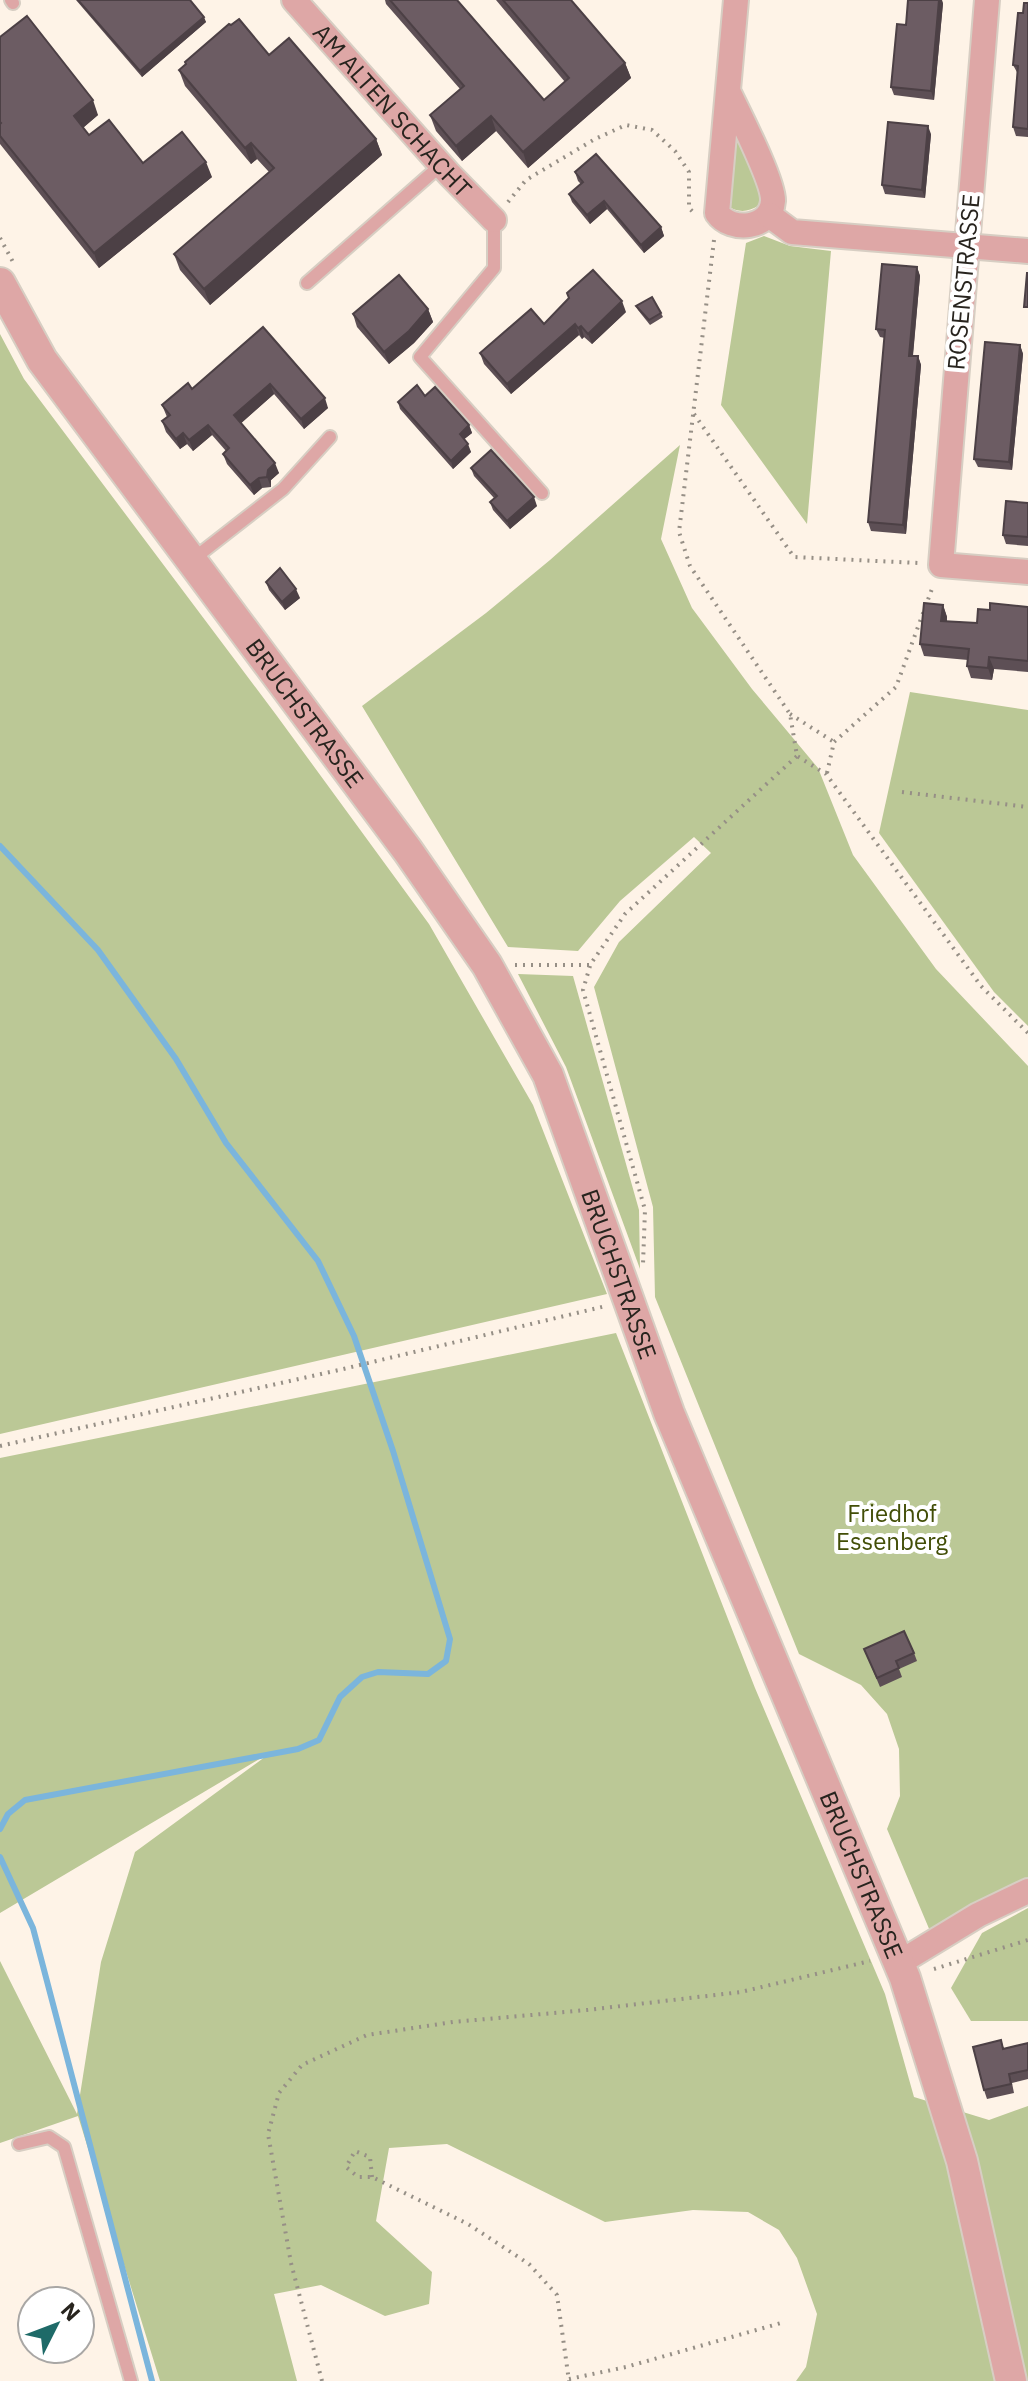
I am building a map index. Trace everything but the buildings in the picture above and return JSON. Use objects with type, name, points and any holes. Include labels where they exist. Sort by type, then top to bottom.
[{"type":"street","name":"AM ALTEN SCHACHT","points":[[294,0],[494,220]]},
{"type":"street","points":[[728,91],[766,175],[773,199],[769,215],[761,222],[741,226],[719,224],[717,213],[736,0]]},
{"type":"street","name":"ROSENSTRASSE","points":[[941,565],[987,0]]},
{"type":"street","points":[[769,215],[792,232],[1028,251]]},
{"type":"street","name":"BRUCHSTRASSE","points":[[0,283],[42,360],[408,851],[487,965],[548,1075],[669,1413],[900,1965],[962,2161],[1011,2381]]},
{"type":"street","points":[[941,565],[1028,572]]},
{"type":"street","points":[[900,1965],[978,1915],[1028,1891]]},
{"type":"lane","points":[[307,283],[441,165]]},
{"type":"lane","points":[[494,220],[494,268],[420,357],[542,493]]},
{"type":"lane","points":[[191,561],[283,489],[330,437]]},
{"type":"lane","points":[[19,2144],[49,2137],[64,2147],[131,2381]]},
{"type":"path","points":[[494,220],[526,180],[595,139],[626,125],[652,130],[675,151],[689,172],[689,208],[702,222],[719,224],[679,532],[690,566],[790,714],[834,742]]},
{"type":"path","points":[[693,412],[794,557],[941,565],[896,687],[834,742],[826,774]]},
{"type":"path","points":[[790,714],[797,756],[826,774],[981,986],[1028,1033]]},
{"type":"path","points":[[643,1271],[645,1210],[583,990],[590,965],[625,914],[797,756]]},
{"type":"path","points":[[902,792],[1028,807]]},
{"type":"path","points":[[505,965],[590,965]]},
{"type":"path","points":[[0,1446],[339,1370],[629,1300]]},
{"type":"path","points":[[322,2381],[291,2263],[268,2134],[279,2093],[302,2065],[367,2035],[453,2022],[741,1992],[1028,1940]]},
{"type":"path","points":[[372,2177],[370,2157],[355,2151],[346,2167],[358,2177],[372,2177],[468,2224],[529,2264],[557,2295],[569,2380],[781,2323]]},
{"type":"green space","points":[[733,123],[762,194],[758,206],[739,211],[728,206]]},
{"type":"green space","points":[[764,236],[790,246],[831,251],[807,524],[721,405],[746,243]]},
{"type":"green space","points":[[0,334],[24,379],[429,924],[533,1105],[607,1294],[0,1434]]},
{"type":"green space","name":"Friedhof Essenberg","points":[[680,445],[661,539],[692,608],[752,689],[818,768],[853,855],[936,969],[1028,1066],[1028,1878],[930,1931],[887,1829],[900,1796],[899,1749],[887,1714],[861,1685],[799,1654],[655,1297],[653,1207],[594,987],[619,942],[711,853],[694,837],[620,901],[578,951],[508,947],[362,706],[486,613]]},
{"type":"green space","points":[[910,692],[1028,710],[1028,1026],[994,992],[879,833]]},
{"type":"green space","points":[[518,974],[573,976],[639,1210],[640,1269],[566,1067]]},
{"type":"green space","points":[[616,1333],[755,1688],[885,1994],[914,2097],[989,2120],[1028,2106],[1028,2381],[796,2381],[806,2367],[817,2314],[797,2258],[779,2230],[748,2212],[693,2210],[605,2222],[447,2144],[389,2148],[376,2221],[432,2272],[429,2304],[385,2316],[321,2285],[274,2294],[297,2381],[160,2381],[78,2116],[0,2143],[0,1961],[77,2114],[101,1962],[135,1852],[273,1751],[0,1913],[0,1458]]},
{"type":"green space","points":[[1028,1908],[1028,2021],[971,2021],[951,1988],[982,1933]]},
{"type":"waterway","points":[[0,846],[98,950],[176,1059],[226,1143],[318,1261],[354,1336],[393,1451],[450,1639],[446,1661],[428,1674],[378,1672],[362,1677],[340,1697],[319,1740],[298,1749],[25,1800],[8,1814],[0,1829]]},
{"type":"waterway","points":[[0,1857],[33,1928],[152,2381]]}]
